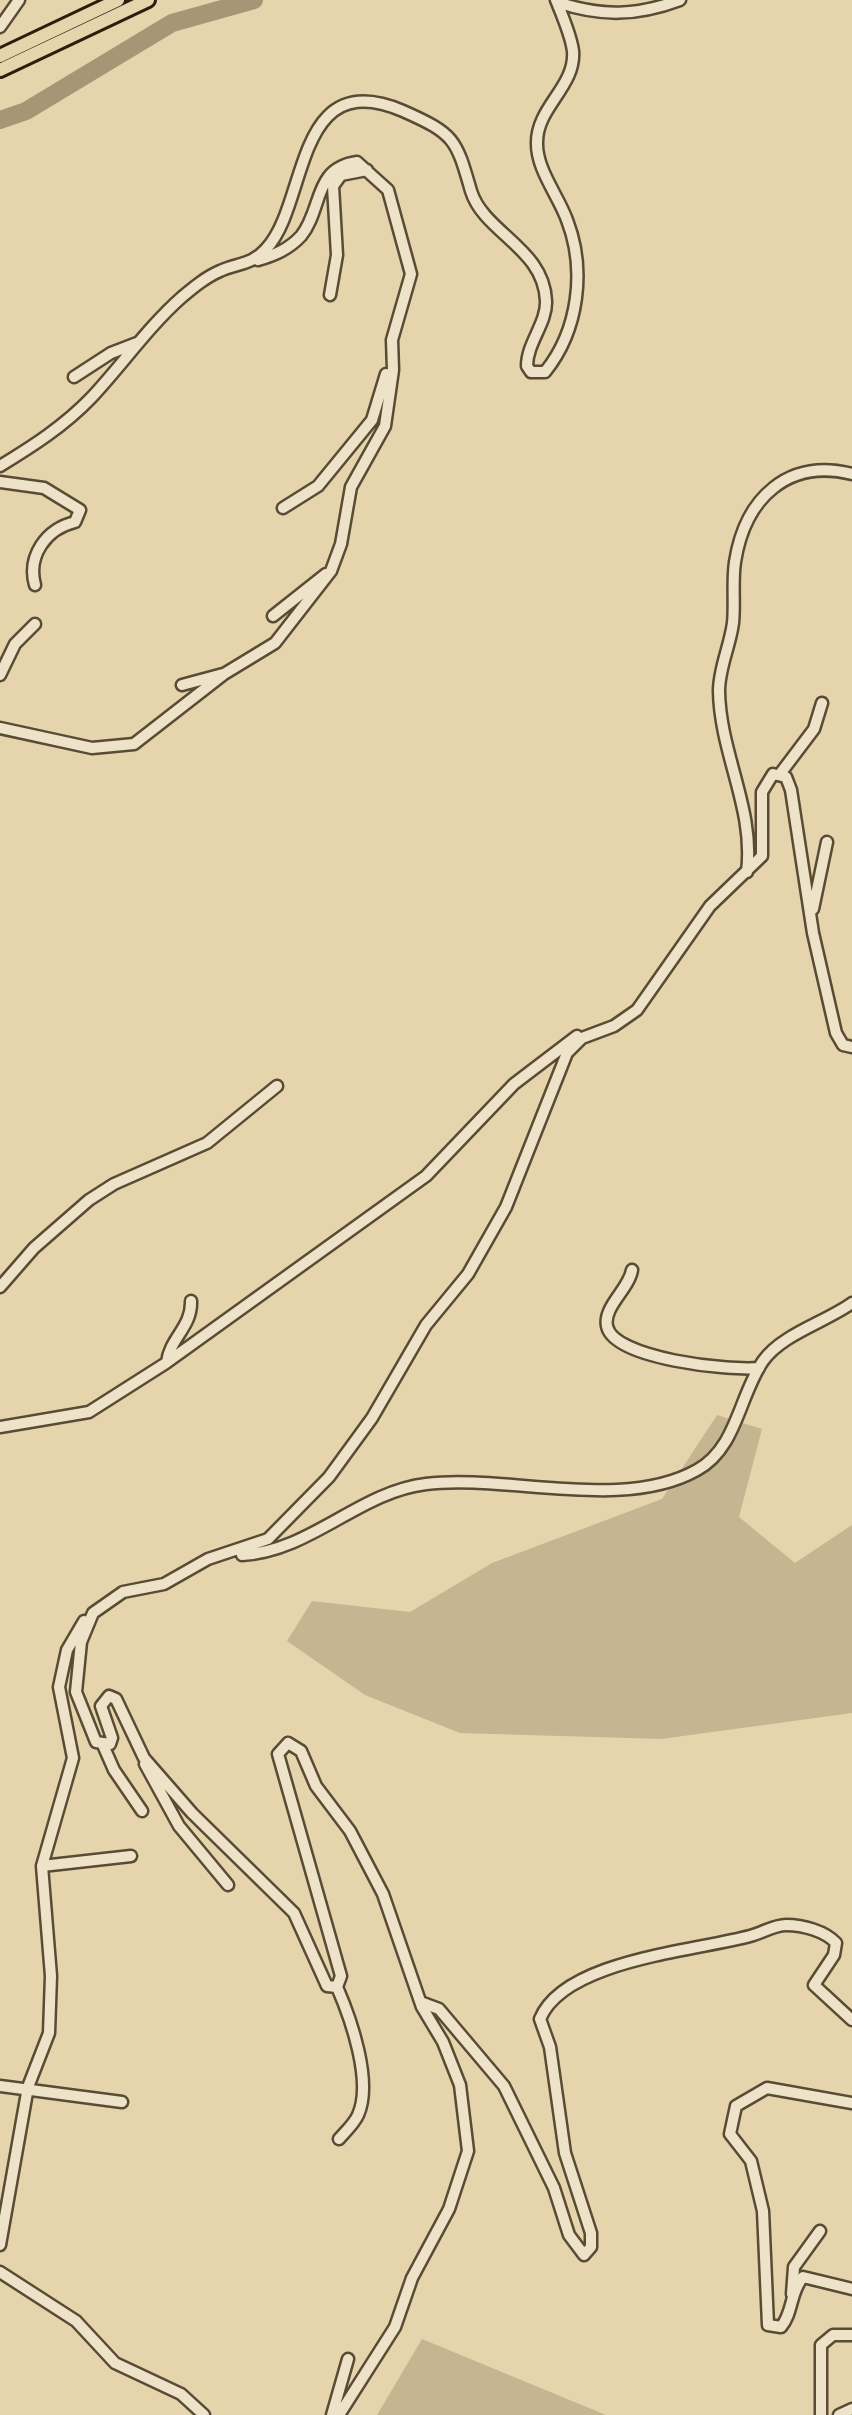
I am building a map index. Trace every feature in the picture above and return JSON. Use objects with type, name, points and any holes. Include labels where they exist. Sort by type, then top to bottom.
[{"type":"main road","points":[[0,56],[118,0]]},
{"type":"main road","points":[[0,70],[148,0]]},
{"type":"street","points":[[0,27],[19,0]]},
{"type":"street","points":[[557,1],[610,15],[636,13],[680,0]]},
{"type":"street","points":[[248,264],[275,240],[286,216],[299,163],[317,130],[336,112],[354,104],[385,104],[452,138],[460,148],[479,208],[516,241],[536,270],[546,310],[527,366],[531,372],[545,372],[568,329],[578,296],[576,248],[536,146],[541,117],[570,70],[573,52],[557,1]]},
{"type":"street","points":[[0,466],[64,424],[202,280],[223,269],[281,252],[302,234],[330,172],[356,162],[388,190],[411,274],[372,420],[318,486],[284,508]]},
{"type":"street","points":[[330,295],[338,255],[333,186],[354,169],[368,170]]},
{"type":"street","points":[[74,377],[111,353],[138,343]]},
{"type":"street","points":[[0,728],[92,748],[134,744],[224,674],[275,643],[331,571],[341,544],[351,487],[385,426],[392,354]]},
{"type":"street","points":[[747,874],[744,808],[724,744],[719,691],[733,621],[738,549],[756,509],[786,476],[821,469],[852,474]]},
{"type":"street","points":[[0,482],[44,488],[80,510],[75,522],[61,526],[42,544],[31,570],[35,584]]},
{"type":"street","points":[[273,616],[331,571]]},
{"type":"street","points":[[0,675],[15,644],[36,624]]},
{"type":"street","points":[[182,685],[224,674]]},
{"type":"street","points":[[780,774],[822,717],[822,703]]},
{"type":"street","points":[[0,1427],[90,1412],[426,1176],[514,1084],[561,1046],[614,1026],[637,1010],[710,906],[747,874],[765,850],[764,785],[773,774],[780,774]]},
{"type":"street","points":[[780,774],[792,790],[812,924],[836,1034],[843,1046],[852,1047]]},
{"type":"street","points":[[812,924],[826,842]]},
{"type":"street","points":[[0,2245],[28,2087],[40,2063],[51,2018],[42,1866],[73,1758],[59,1687],[67,1650],[93,1613],[124,1592],[164,1584],[222,1555],[268,1539],[328,1477],[368,1424],[426,1325],[452,1298],[487,1240],[516,1186],[567,1053],[588,1034]]},
{"type":"street","points":[[0,1287],[34,1248],[90,1200],[114,1184],[207,1143],[277,1086]]},
{"type":"street","points":[[632,1270],[628,1284],[607,1314],[607,1328],[615,1340],[634,1351],[725,1370],[759,1368]]},
{"type":"street","points":[[166,1362],[168,1348],[192,1315],[191,1301]]},
{"type":"street","points":[[222,1555],[278,1549],[380,1497],[423,1484],[460,1482],[572,1490],[679,1478],[704,1466],[724,1445],[759,1368],[777,1348],[852,1303]]},
{"type":"street","points":[[93,1613],[81,1642],[76,1692],[92,1736],[103,1744],[114,1770],[142,1811]]},
{"type":"street","points":[[103,1744],[110,1744],[112,1738],[101,1706],[109,1696],[116,1699],[174,1820],[228,1885]]},
{"type":"street","points":[[336,2415],[396,2328],[412,2278],[449,2209],[468,2151],[460,2086],[422,2002],[400,1934],[371,1869],[342,1819],[316,1786],[301,1751],[288,1743],[278,1754],[282,1780],[362,2065],[365,2093],[357,2119],[339,2140]]},
{"type":"street","points":[[144,1758],[192,1813],[294,1913],[327,1986],[337,1987]]},
{"type":"street","points":[[42,1866],[131,1856]]},
{"type":"street","points":[[422,2002],[439,2009],[504,2086],[554,2188],[569,2235],[584,2255],[592,2233],[565,2153],[550,2048],[540,2019],[556,1996],[641,1959],[750,1936],[784,1924],[808,1928],[836,1943],[834,1956],[814,1985],[852,2020]]},
{"type":"street","points":[[0,2086],[122,2102]]},
{"type":"street","points":[[820,2231],[794,2267],[786,2320],[780,2326],[768,2326],[763,2211],[750,2161],[730,2134],[732,2115],[747,2097],[767,2088],[852,2102]]},
{"type":"street","points":[[0,2272],[76,2322],[116,2362],[182,2394],[203,2414]]},
{"type":"street","points":[[792,2295],[802,2277],[852,2289]]},
{"type":"street","points":[[821,2415],[822,2345],[834,2335],[852,2335]]},
{"type":"street","points":[[336,2415],[348,2359]]},
{"type":"street","points":[[839,2415],[852,2409]]},
{"type":"shaded area","points":[[717,1415],[762,1429],[739,1517],[795,1563],[852,1525],[852,1713],[661,1739],[460,1733],[365,1695],[287,1641],[312,1601],[410,1612],[492,1563],[662,1499]]},
{"type":"shaded area","points":[[422,2339],[606,2415],[377,2415]]},
{"type":"waterway","points":[[0,120],[26,111],[172,23],[254,0]]}]
